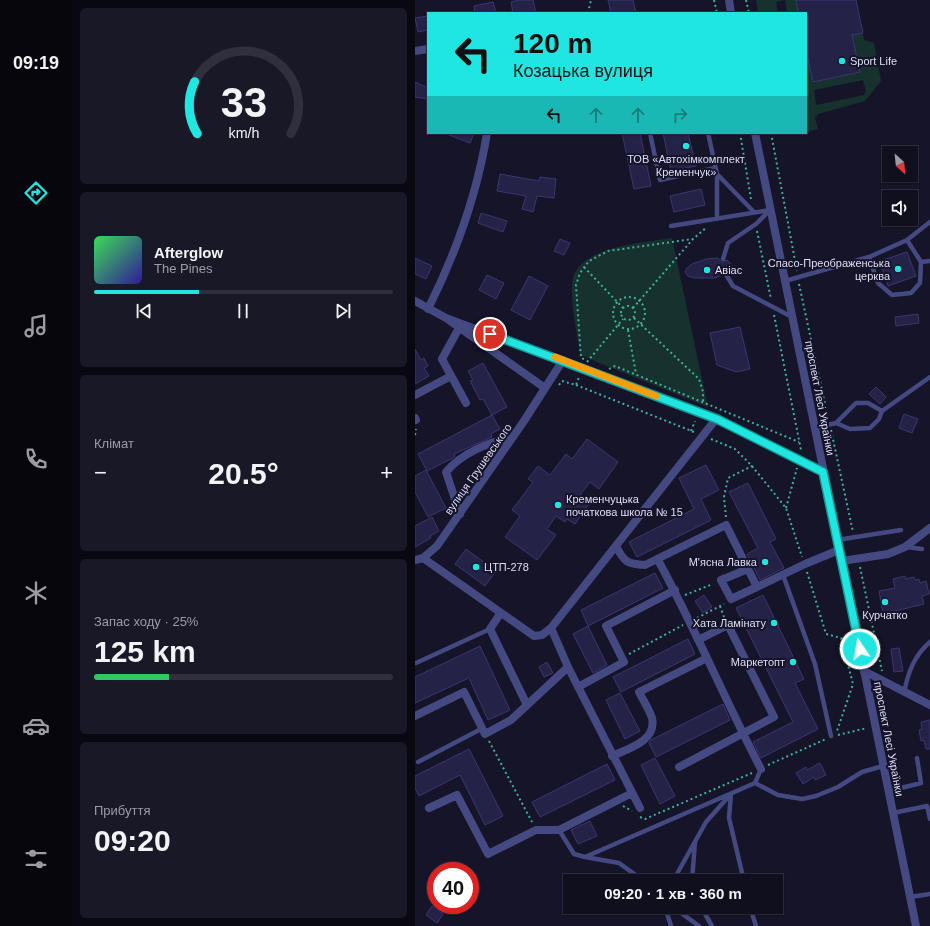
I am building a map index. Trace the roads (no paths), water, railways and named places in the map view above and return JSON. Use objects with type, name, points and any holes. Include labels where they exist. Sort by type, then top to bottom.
[{"type":"street","points":[[729,0],[731,12]]},
{"type":"street","points":[[415,51],[427,49]]},
{"type":"street","points":[[428,309],[448,269],[471,206],[487,134]]},
{"type":"street","name":"проспект Лесі Українки","points":[[755,134],[916,926]]},
{"type":"street","points":[[415,301],[446,318],[563,360],[717,419],[823,472]]},
{"type":"street","points":[[446,318],[545,388]]},
{"type":"street","points":[[459,328],[442,359],[466,403]]},
{"type":"street","name":"вулиця Грушевського","points":[[419,559],[437,546],[511,439],[563,360]]},
{"type":"street","points":[[415,395],[451,376]]},
{"type":"street","points":[[419,559],[534,636],[542,635],[551,628],[717,419]]},
{"type":"street","points":[[460,514],[446,472],[453,464],[477,450],[498,440],[511,439]]},
{"type":"street","points":[[616,546],[623,560],[633,564],[645,565],[658,560],[726,525],[757,587]]},
{"type":"street","points":[[841,560],[888,554],[905,547],[929,530]]},
{"type":"street","points":[[748,569],[721,580],[731,599],[805,564],[839,550]]},
{"type":"street","points":[[658,560],[677,594],[697,640],[761,768]]},
{"type":"street","points":[[578,687],[624,662],[606,626],[677,594]]},
{"type":"street","points":[[500,614],[490,629],[527,705]]},
{"type":"street","points":[[679,767],[774,717],[728,625],[697,640]]},
{"type":"street","points":[[551,628],[578,687],[632,793],[637,812]]},
{"type":"street","points":[[612,756],[644,741],[651,733],[652,718],[639,692],[707,658]]},
{"type":"street","points":[[415,716],[464,692],[484,731],[511,720],[568,666]]},
{"type":"street","points":[[864,671],[884,683],[930,705]]},
{"type":"street","points":[[429,808],[457,795],[489,854],[536,830],[559,830],[632,793]]},
{"type":"lane","points":[[650,134],[660,180],[715,168]]},
{"type":"lane","points":[[708,134],[717,174],[717,219]]},
{"type":"lane","points":[[717,174],[754,212]]},
{"type":"lane","points":[[671,226],[770,210]]},
{"type":"lane","points":[[723,259],[728,244],[756,224],[770,210]]},
{"type":"lane","points":[[785,281],[869,258],[907,240],[930,222]]},
{"type":"lane","points":[[869,258],[878,283],[892,295],[911,292],[920,283],[921,262],[907,240]]},
{"type":"lane","points":[[921,262],[930,261]]},
{"type":"lane","points":[[725,273],[733,286],[793,318]]},
{"type":"lane","points":[[815,428],[836,423],[851,429],[870,428],[879,419],[883,411],[930,377]]},
{"type":"lane","points":[[836,423],[856,403],[868,403],[883,411]]},
{"type":"lane","points":[[837,540],[901,530]]},
{"type":"lane","points":[[905,547],[923,549]]},
{"type":"lane","points":[[783,575],[815,664],[831,736]]},
{"type":"lane","points":[[416,663],[490,629]]},
{"type":"lane","points":[[904,693],[908,673],[919,652],[930,642]]},
{"type":"lane","points":[[419,762],[484,731]]},
{"type":"lane","points":[[889,791],[921,783],[917,758]]},
{"type":"lane","points":[[755,782],[778,795],[802,798],[816,796],[839,787],[862,772],[883,766]]},
{"type":"lane","points":[[585,857],[731,794],[755,782],[761,768]]},
{"type":"lane","points":[[677,874],[706,822],[731,794]]},
{"type":"lane","points":[[731,794],[729,818],[742,874]]},
{"type":"lane","points":[[893,813],[927,806],[930,819]]},
{"type":"lane","points":[[559,830],[574,854],[619,863],[634,874]]},
{"type":"lane","points":[[693,874],[696,840]]},
{"type":"lane","points":[[910,897],[930,894]]},
{"type":"lane","points":[[667,914],[671,926]]},
{"type":"lane","points":[[683,914],[699,926]]},
{"type":"lane","points":[[705,914],[712,926]]},
{"type":"lane","points":[[752,914],[756,926]]},
{"type":"place","name":"Sport Life","points":[[842,61]]},
{"type":"place","name":"ТОВ «Автохімкомплект Кременчук»","points":[[686,146]]},
{"type":"place","name":"Спасо-Преображенська церква","points":[[898,269]]},
{"type":"place","name":"Авіас","points":[[707,270]]},
{"type":"place","name":"Кременчуцька початкова школа № 15","points":[[558,505]]},
{"type":"place","name":"М'ясна Лавка","points":[[765,562]]},
{"type":"place","name":"ЦТП-278","points":[[476,567]]},
{"type":"place","name":"Курчатко","points":[[885,602]]},
{"type":"place","name":"Хата Ламінату","points":[[774,623]]},
{"type":"place","name":"Маркетопт","points":[[793,662]]}]
